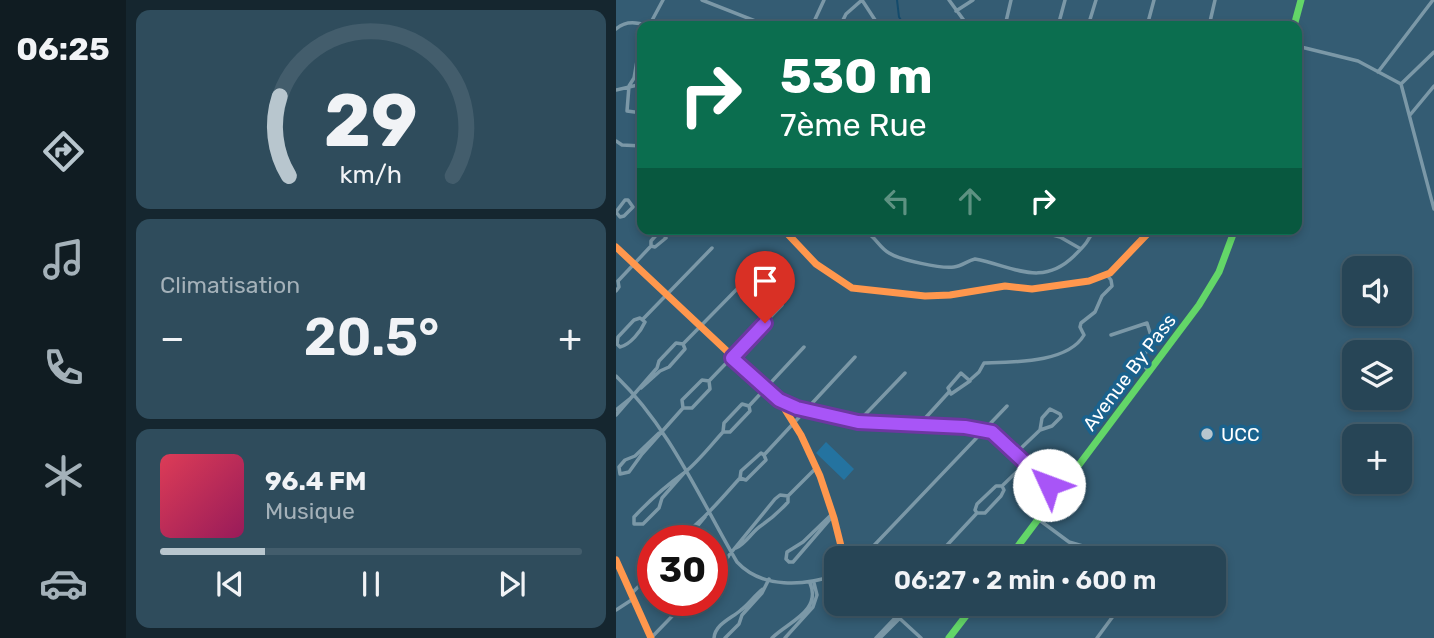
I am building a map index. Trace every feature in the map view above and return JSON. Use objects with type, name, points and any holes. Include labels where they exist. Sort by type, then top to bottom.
[{"type":"main road","points":[[1295,21],[1301,0]]},
{"type":"main road","points":[[788,235],[827,272],[858,289],[937,296],[1005,286],[1046,288],[1089,281],[1107,275],[1146,235]]},
{"type":"main road","name":"Avenue By Pass","points":[[1018,546],[1209,289],[1219,272],[1233,235]]},
{"type":"main road","points":[[616,247],[779,400],[796,421],[832,514],[841,546]]},
{"type":"main road","points":[[616,561],[651,638]]},
{"type":"main road","points":[[950,638],[966,616]]},
{"type":"street","points":[[651,21],[663,0]]},
{"type":"street","points":[[702,0],[755,21]]},
{"type":"street","points":[[815,21],[824,0]]},
{"type":"street","points":[[843,21],[862,0],[876,21]]},
{"type":"street","points":[[949,0],[964,21]]},
{"type":"street","points":[[956,11],[974,0]]},
{"type":"street","points":[[1006,21],[1012,0]]},
{"type":"street","points":[[1059,21],[1065,0]]},
{"type":"street","points":[[1090,21],[1096,0]]},
{"type":"street","points":[[1210,21],[1215,0]]},
{"type":"street","points":[[1378,72],[1433,0]]},
{"type":"street","points":[[1148,21],[1153,1]]},
{"type":"street","points":[[616,29],[625,24],[637,23]]},
{"type":"street","points":[[1302,47],[1363,63],[1401,84],[1434,209]]},
{"type":"street","points":[[1401,84],[1434,52]]},
{"type":"street","points":[[637,61],[634,78],[629,86],[627,111],[637,112]]},
{"type":"street","points":[[616,90],[637,85]]},
{"type":"street","points":[[1410,115],[1434,86]]},
{"type":"street","points":[[616,141],[622,145],[637,146]]},
{"type":"street","points":[[628,200],[633,207],[624,216],[617,216],[618,208],[628,200]]},
{"type":"street","points":[[616,291],[619,287],[617,280],[651,246],[651,241],[656,235]]},
{"type":"street","points":[[651,246],[657,247],[666,240],[663,235]]},
{"type":"street","points":[[872,235],[884,249],[911,263],[928,263],[946,268],[959,267],[975,259],[1038,275],[1064,266],[1089,241],[1091,235]]},
{"type":"street","points":[[1053,235],[1081,249]]},
{"type":"street","points":[[643,319],[712,248]]},
{"type":"street","points":[[949,392],[954,393],[970,380],[984,363],[1047,359],[1081,341],[1084,335],[1081,323],[1095,313],[1102,296],[1112,286],[1107,275]]},
{"type":"street","points":[[683,344],[737,289]]},
{"type":"street","points":[[709,381],[782,306]]},
{"type":"street","points":[[637,318],[643,319],[643,327],[627,345],[624,348],[617,347],[618,337],[637,318]]},
{"type":"street","points":[[1111,335],[1147,323],[1152,339],[1141,363],[1149,372]]},
{"type":"street","points":[[658,370],[659,361],[677,343],[683,344]]},
{"type":"street","points":[[616,413],[658,370],[669,367],[685,349],[683,344]]},
{"type":"street","points":[[723,432],[730,432],[750,411],[749,406],[804,347]]},
{"type":"street","points":[[764,455],[855,357]]},
{"type":"street","points":[[858,422],[905,373]]},
{"type":"street","points":[[918,426],[949,392],[949,385],[958,374],[964,374],[970,380]]},
{"type":"street","points":[[616,376],[661,432],[730,555],[747,572],[788,583],[812,583],[824,579]]},
{"type":"street","points":[[683,408],[682,400],[702,380],[709,381]]},
{"type":"street","points":[[637,457],[625,460],[619,467],[620,474],[629,472],[637,457],[683,408],[692,408],[710,389],[709,381]]},
{"type":"street","points":[[779,400],[797,408],[858,422],[985,430],[998,436],[1058,492]]},
{"type":"street","points":[[661,497],[659,508],[643,524],[634,524],[634,517],[650,500],[661,497],[723,432],[724,423],[743,404],[749,406]]},
{"type":"street","points":[[874,546],[1007,406]]},
{"type":"street","points":[[1016,453],[1040,430],[1052,426],[1061,417],[1060,414],[1050,409],[1040,422],[1040,430]]},
{"type":"street","points":[[697,525],[740,478],[741,471],[758,454],[764,455]]},
{"type":"street","points":[[740,478],[746,480],[766,460],[764,455]]},
{"type":"street","points":[[947,546],[977,513],[977,504],[996,486],[1002,486],[1026,463]]},
{"type":"street","points":[[728,557],[761,523],[777,514],[788,502],[788,496],[815,469]]},
{"type":"street","points":[[977,513],[985,513],[1001,496],[1002,486]]},
{"type":"street","points":[[761,523],[762,514],[775,499],[783,494],[788,496]]},
{"type":"street","points":[[804,543],[804,550],[796,560],[793,562],[786,559],[787,552],[804,543],[832,514]]},
{"type":"street","points":[[1038,519],[1069,542],[1083,546]]},
{"type":"street","points":[[725,638],[739,624],[741,614],[765,588],[769,579]]},
{"type":"street","points":[[772,638],[784,626],[792,626],[814,603],[817,596],[812,583]]},
{"type":"street","points":[[616,610],[637,591]]},
{"type":"street","points":[[714,638],[715,631],[730,616],[741,614]]},
{"type":"street","points":[[651,638],[672,616]]},
{"type":"street","points":[[1097,638],[1113,616]]},
{"type":"street","points":[[878,638],[898,617],[921,638]]},
{"type":"street","points":[[785,638],[793,631],[792,626]]},
{"type":"shaded area","points":[[826,442],[854,469],[844,480],[816,453]]},
{"type":"waterway","points":[[897,0],[902,21]]},
{"type":"traffic: fast","points":[[1295,21],[1301,0]]},
{"type":"traffic: fast","points":[[1018,546],[1199,305],[1219,272],[1233,235]]},
{"type":"traffic: fast","points":[[949,638],[966,616]]},
{"type":"traffic: slow","points":[[789,235],[816,264],[852,288],[925,296],[950,295],[1005,286],[1032,289],[1089,281],[1110,273],[1146,235]]},
{"type":"traffic: slow","points":[[616,247],[779,400],[801,435],[820,476],[841,546]]},
{"type":"traffic: slow","points":[[616,560],[651,638]]},
{"type":"place","name":"UCC","points":[[1207,434]]},
{"type":"route","points":[[765,323],[732,358],[779,400],[797,408],[858,422],[965,427],[992,432],[1049,485]]}]
